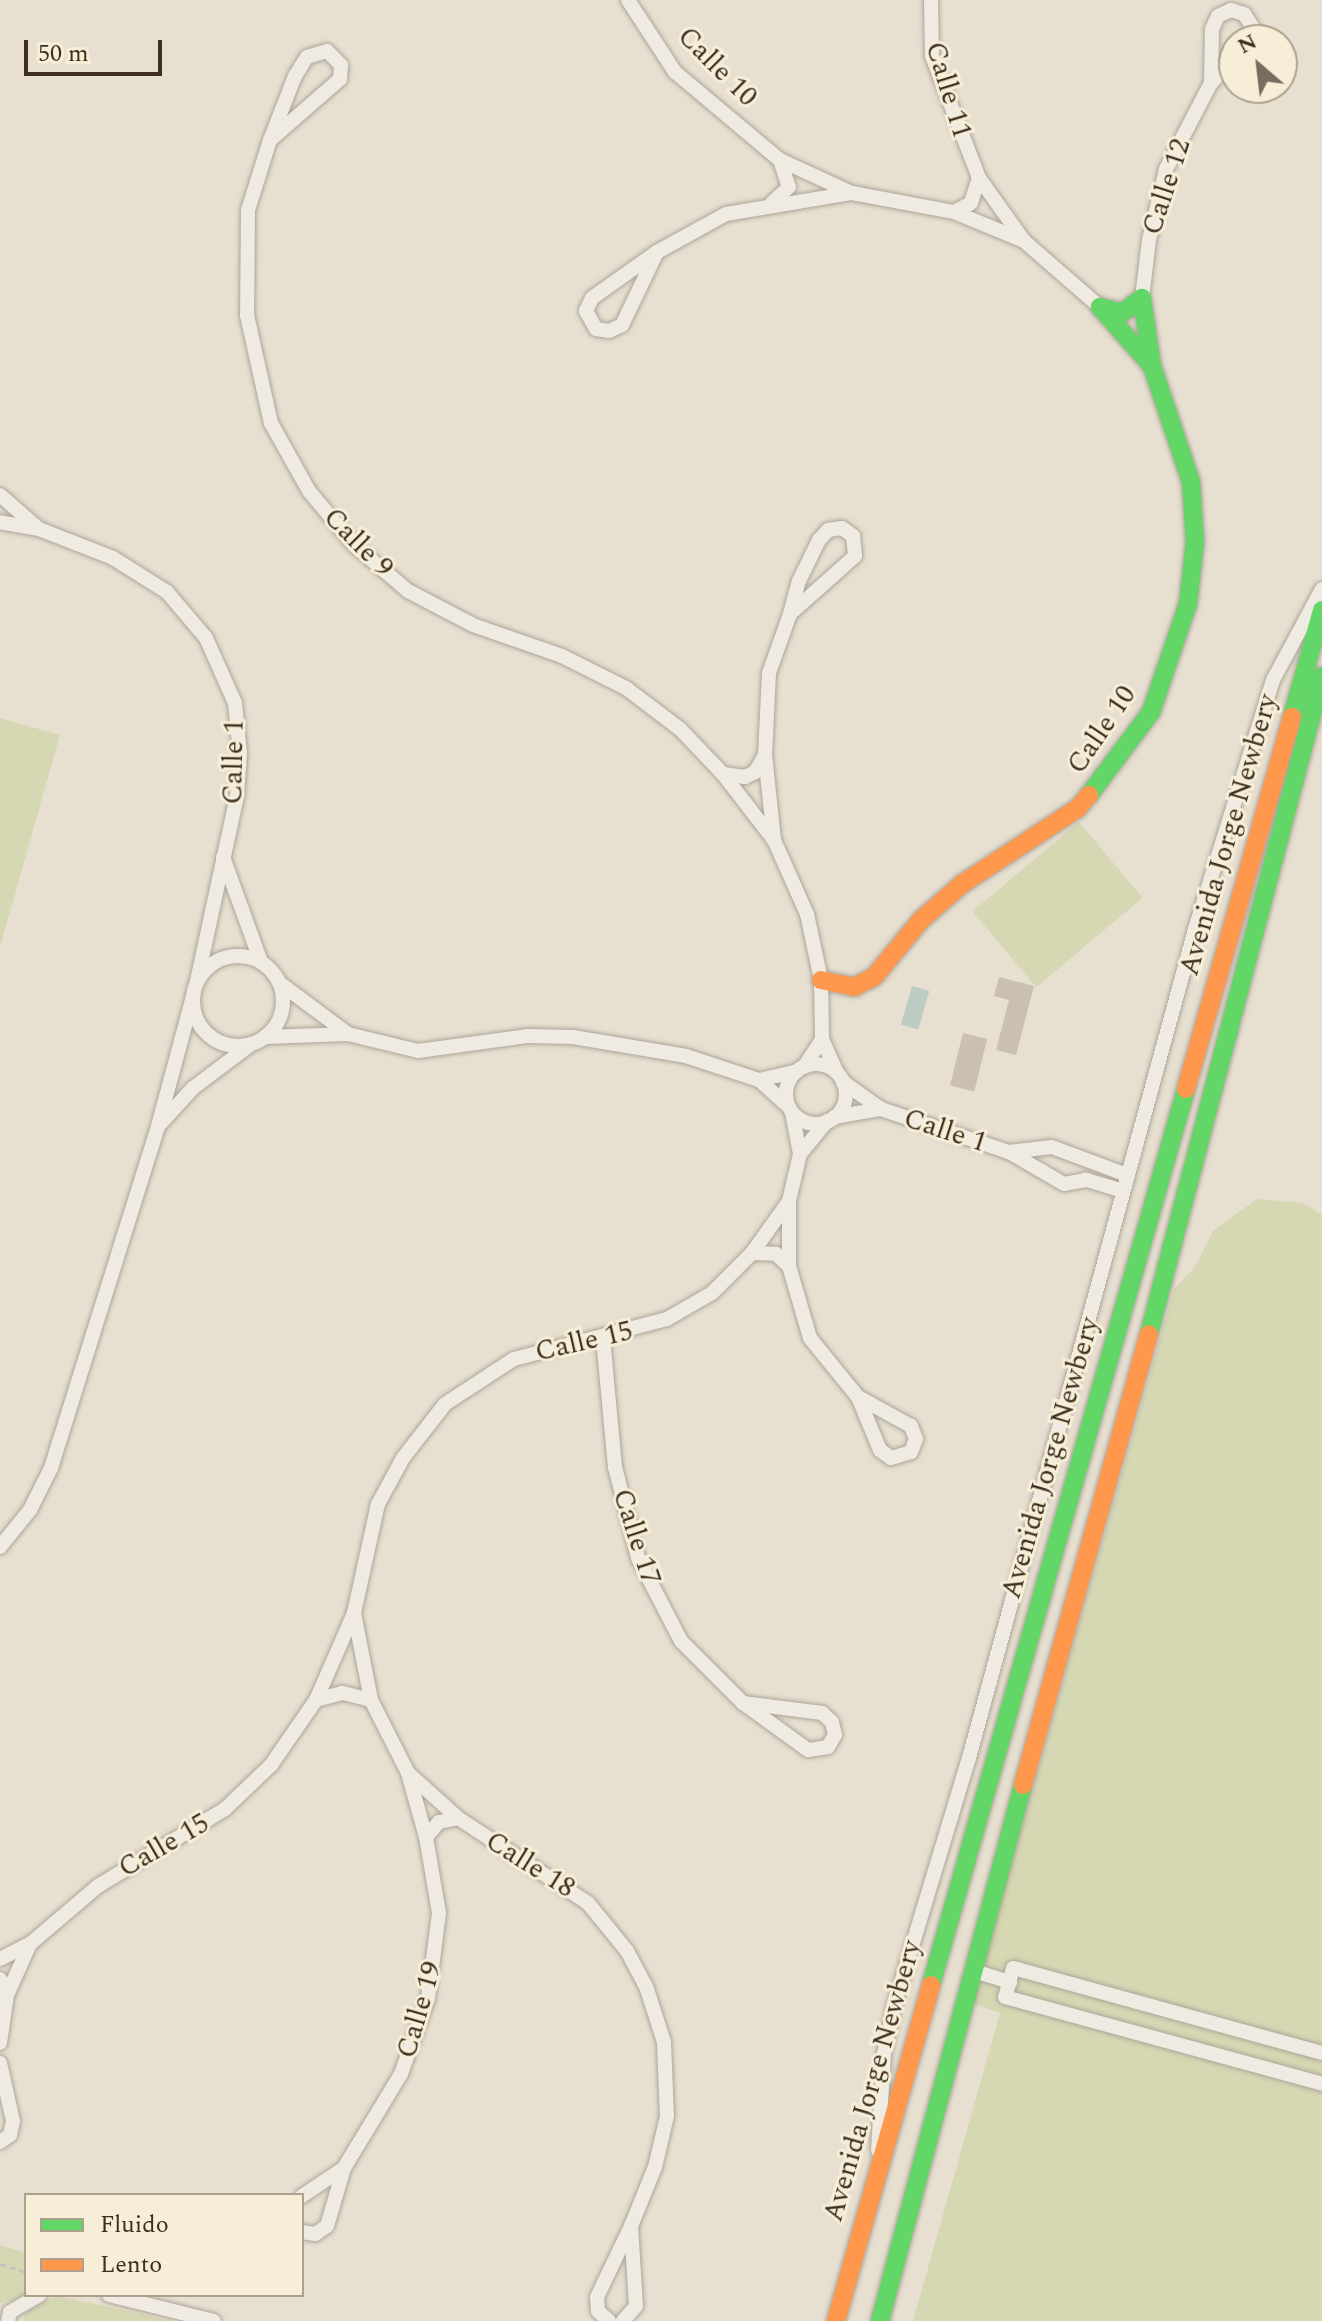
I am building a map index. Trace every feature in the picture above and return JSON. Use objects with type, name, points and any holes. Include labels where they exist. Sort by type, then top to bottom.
[{"type":"street","name":"Calle 10","points":[[628,0],[675,72],[724,118],[780,160],[852,193]]},
{"type":"street","name":"Calle 11","points":[[931,0],[932,56],[979,178],[1024,241]]},
{"type":"street","points":[[1211,83],[1212,29],[1218,16],[1231,10],[1244,14],[1251,24]]},
{"type":"street","name":"Calle 9","points":[[270,140],[336,85],[341,65],[333,54],[320,51],[307,57],[278,110],[255,181],[244,242],[250,341],[271,423],[317,501],[369,560],[408,591],[461,620],[562,656],[626,688],[680,729],[723,774],[774,840]]},
{"type":"street","points":[[1211,83],[1218,75]]},
{"type":"street","name":"Calle 12","points":[[1142,298],[1149,240],[1166,169],[1211,83]]},
{"type":"street","points":[[772,203],[789,187],[780,160]]},
{"type":"street","points":[[954,212],[971,203],[979,178]]},
{"type":"street","points":[[657,252],[622,325],[602,331],[591,324],[586,311],[592,298],[657,252],[703,223],[772,203],[852,193],[954,212],[1024,241],[1100,307],[1152,366]]},
{"type":"street","points":[[1100,307],[1122,313],[1132,310],[1142,298]]},
{"type":"street","points":[[1142,298],[1152,366]]},
{"type":"street","name":"Calle 10","points":[[821,980],[854,987],[874,977],[921,920],[962,884],[1078,808],[1129,748],[1151,712],[1178,645],[1195,542],[1186,460],[1152,366]]},
{"type":"street","points":[[0,495],[39,529]]},
{"type":"street","points":[[0,522],[39,529]]},
{"type":"street","points":[[790,614],[855,556],[856,542],[848,531],[835,527],[823,534],[799,581],[769,673],[765,755],[774,840],[807,914],[821,980],[822,1039],[841,1079],[843,1105],[800,1154]]},
{"type":"street","name":"Calle 1","points":[[0,1547],[30,1510],[51,1468],[158,1126],[195,989],[237,796],[240,737],[235,703],[206,638],[180,605],[143,575],[39,529]]},
{"type":"street","points":[[876,2172],[884,2054],[894,2006],[969,1758],[1195,929],[1273,680],[1322,589]]},
{"type":"street","name":"Avenida Jorge Newbery","points":[[836,2318],[1322,610]]},
{"type":"street","points":[[880,2321],[1204,1139],[1322,676]]},
{"type":"street","points":[[723,774],[745,777],[765,755]]},
{"type":"street","points":[[223,855],[261,962],[281,984],[348,1034]]},
{"type":"street","points":[[261,962],[232,956],[206,969],[195,989],[199,1025],[209,1036],[237,1046],[258,1041],[348,1034],[418,1051],[527,1036],[573,1037],[686,1056],[759,1080],[790,1109],[812,1124],[881,1109]]},
{"type":"street","points":[[158,1126],[193,1088],[258,1041],[282,1013],[281,984]]},
{"type":"street","points":[[822,1039],[788,1083],[800,1154],[789,1201],[789,1266],[810,1338],[858,1397],[880,1450],[891,1458],[911,1452],[916,1439],[911,1426],[858,1397]]},
{"type":"street","points":[[759,1080],[819,1064],[881,1109]]},
{"type":"street","name":"Calle 1","points":[[881,1109],[1009,1152]]},
{"type":"street","points":[[1009,1152],[1035,1146],[1072,1153],[1091,1165],[1127,1175]]},
{"type":"street","points":[[1009,1152],[1064,1184],[1086,1180],[1123,1191]]},
{"type":"street","points":[[1086,1180],[1091,1165]]},
{"type":"street","name":"Calle 15","points":[[30,1944],[98,1886],[187,1837],[243,1794],[292,1739],[316,1700],[354,1613],[378,1504],[434,1417],[462,1390],[514,1359],[561,1343],[603,1338],[652,1325],[694,1305],[730,1278],[789,1201]]},
{"type":"street","points":[[752,1253],[776,1254],[789,1266]]},
{"type":"street","name":"Calle 17","points":[[603,1338],[615,1467],[638,1558],[681,1641],[743,1703],[808,1750],[828,1747],[835,1735],[832,1722],[822,1713],[743,1703]]},
{"type":"street","points":[[354,1613],[371,1700],[408,1773]]},
{"type":"street","points":[[316,1700],[342,1693],[371,1700]]},
{"type":"street","name":"Calle 18","points":[[408,1773],[458,1818],[588,1903],[627,1951],[646,1986],[664,2042],[667,2116],[655,2167],[597,2297],[598,2311],[609,2321]]},
{"type":"street","name":"Calle 19","points":[[344,2168],[401,2074],[428,1998],[439,1913],[426,1837],[408,1773]]},
{"type":"street","points":[[426,1837],[439,1822],[458,1818]]},
{"type":"street","points":[[0,1959],[30,1944]]},
{"type":"street","points":[[0,2043],[7,1995],[30,1944]]},
{"type":"street","points":[[1322,2053],[1013,1968],[1005,1997],[1322,2084]]},
{"type":"street","points":[[974,1971],[1010,1982]]},
{"type":"street","points":[[0,1979],[7,1995]]},
{"type":"street","points":[[0,2063],[13,2121],[10,2135],[0,2142]]},
{"type":"street","points":[[304,2195],[344,2168]]},
{"type":"street","points":[[304,2232],[315,2234],[327,2226],[344,2168]]},
{"type":"street","points":[[623,2321],[636,2306],[631,2226]]},
{"type":"street","points":[[8,2321],[10,2312],[36,2297]]},
{"type":"street","points":[[117,2297],[214,2321]]},
{"type":"path","points":[[0,2264],[24,2271]]},
{"type":"green space","points":[[0,718],[60,735],[0,947]]},
{"type":"green space","points":[[1079,822],[1143,898],[1036,987],[973,911]]},
{"type":"green space","points":[[1257,1199],[1303,1203],[1322,1215],[1322,2321],[913,2321],[1000,2013],[972,2003],[1174,1289],[1195,1267],[1213,1231]]},
{"type":"green space","points":[[0,2245],[24,2252],[24,2296],[0,2303]]},
{"type":"green space","points":[[54,2297],[61,2297],[170,2321],[23,2321],[25,2312]]},
{"type":"shaded area","points":[[912,986],[929,991],[918,1029],[901,1024]]},
{"type":"building","points":[[999,977],[1034,986],[1016,1055],[996,1050],[1009,1000],[994,996]]},
{"type":"building","points":[[963,1033],[987,1039],[974,1091],[950,1085]]},
{"type":"traffic: fast","points":[[1089,795],[1151,712],[1188,604],[1195,542],[1191,482],[1152,366],[1142,298],[1122,313],[1100,307],[1152,366]]},
{"type":"traffic: fast","points":[[1292,717],[1322,610]]},
{"type":"traffic: fast","points":[[1149,1334],[1322,676]]},
{"type":"traffic: fast","points":[[931,1985],[1186,1089]]},
{"type":"traffic: fast","points":[[880,2321],[1023,1785]]},
{"type":"traffic: slow","points":[[1186,1089],[1292,717]]},
{"type":"traffic: slow","points":[[821,980],[854,987],[874,977],[921,920],[962,884],[1078,808],[1089,795]]},
{"type":"traffic: slow","points":[[1023,1785],[1149,1334]]},
{"type":"traffic: slow","points":[[836,2321],[931,1985]]}]
